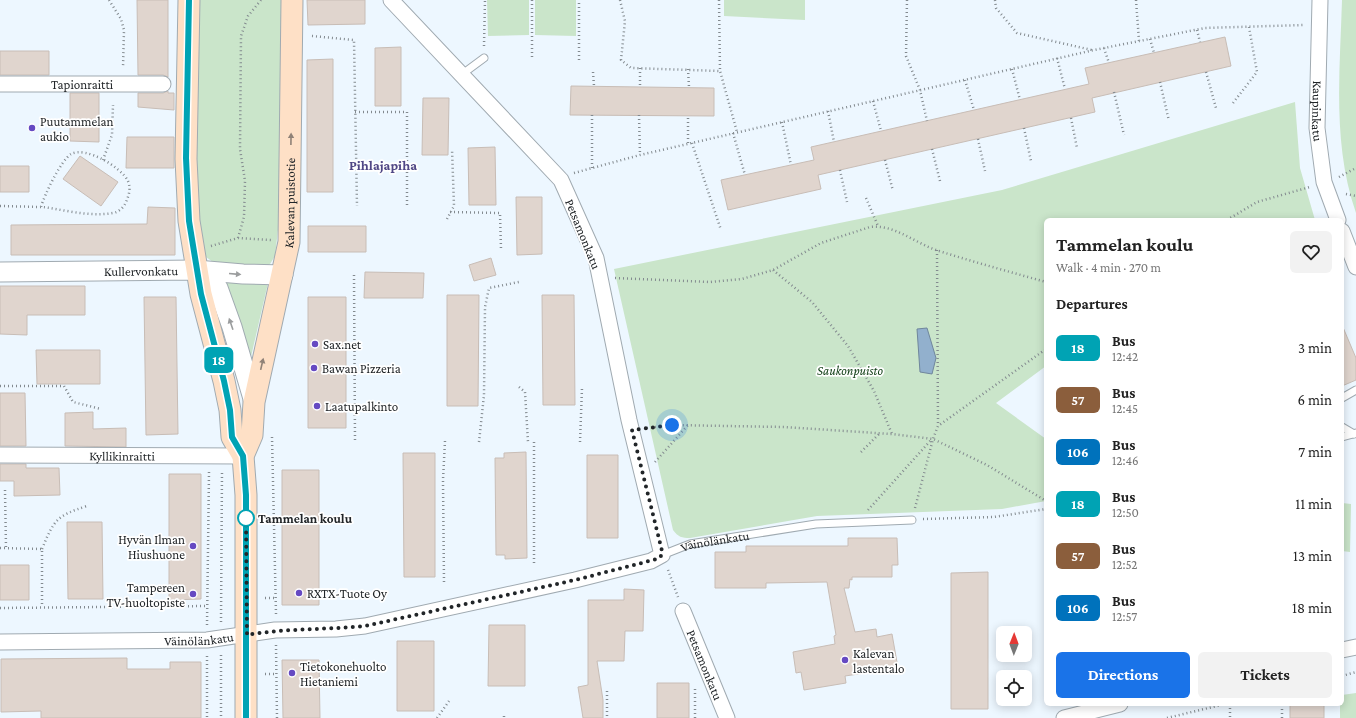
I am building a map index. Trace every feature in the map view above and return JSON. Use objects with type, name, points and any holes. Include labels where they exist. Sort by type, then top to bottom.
[{"type":"main road","name":"Kalevan puistotie","points":[[189,0],[187,187],[189,221],[201,294],[224,381],[230,410],[232,437],[243,456]]},
{"type":"main road","name":"Kalevan puistotie","points":[[246,718],[247,635],[243,456],[252,435],[254,402],[289,242],[292,0]]},
{"type":"street","name":"Petsamonkatu","points":[[390,0],[561,180],[596,258],[632,430],[662,555]]},
{"type":"street","name":"Kaupinkatu","points":[[1320,0],[1317,128],[1324,182],[1337,218]]},
{"type":"street","name":"Tapionraitti","points":[[0,84],[163,84]]},
{"type":"street","points":[[1344,236],[1356,267]]},
{"type":"street","name":"Kullervonkatu","points":[[0,272],[195,261],[243,274],[283,275]]},
{"type":"street","name":"Kalevan puistotie","points":[[195,261],[218,288],[232,327],[254,402]]},
{"type":"street","name":"Kyllikinraitti","points":[[0,455],[243,456]]},
{"type":"street","name":"Väinölänkatu","points":[[0,642],[214,639],[276,630],[336,629],[365,626],[575,580],[651,561],[662,555]]},
{"type":"street","name":"Petsamonkatu","points":[[683,611],[727,718]]},
{"type":"street","points":[[1344,650],[1356,647]]},
{"type":"street","points":[[1064,718],[1112,706]]},
{"type":"lane","points":[[461,75],[484,58]]},
{"type":"lane","points":[[1344,397],[1356,390]]},
{"type":"lane","points":[[1344,428],[1355,433]]},
{"type":"lane","points":[[1344,436],[1355,433]]},
{"type":"lane","name":"Väinölänkatu","points":[[662,555],[690,544],[816,524],[912,520]]},
{"type":"path","points":[[109,0],[121,19],[124,30],[122,84]]},
{"type":"path","points":[[238,238],[244,217],[245,181],[240,149],[241,36],[248,16],[261,0]]},
{"type":"path","points":[[484,58],[485,0]]},
{"type":"path","points":[[532,0],[532,59]]},
{"type":"path","points":[[578,60],[579,0]]},
{"type":"path","points":[[620,0],[625,21],[621,60],[631,68],[720,71]]},
{"type":"path","points":[[719,0],[720,71],[737,132]]},
{"type":"path","points":[[907,0],[906,56],[920,90],[927,121]]},
{"type":"path","points":[[995,0],[996,8],[1017,34],[1094,50]]},
{"type":"path","points":[[1136,0],[1139,41]]},
{"type":"path","points":[[567,175],[640,154],[1094,50],[1205,28],[1303,25]]},
{"type":"path","points":[[1233,103],[1257,72],[1249,27]]},
{"type":"path","points":[[1197,30],[1200,42]]},
{"type":"path","points":[[312,36],[354,40],[357,206]]},
{"type":"path","points":[[1150,39],[1154,53]]},
{"type":"path","points":[[1104,48],[1109,63]]},
{"type":"path","points":[[1057,58],[1065,90]]},
{"type":"path","points":[[640,68],[640,87]]},
{"type":"path","points":[[1012,69],[1020,100]]},
{"type":"path","points":[[688,70],[689,87]]},
{"type":"path","points":[[593,72],[594,86]]},
{"type":"path","points":[[1206,72],[1216,108]]},
{"type":"path","points":[[965,80],[974,110]]},
{"type":"path","points":[[1160,82],[1169,121]]},
{"type":"path","points":[[1114,92],[1124,135]]},
{"type":"path","points":[[873,101],[881,131]]},
{"type":"path","points":[[103,160],[112,135],[113,105]]},
{"type":"path","points":[[828,111],[834,142]]},
{"type":"path","points":[[355,112],[407,112],[407,207]]},
{"type":"path","points":[[592,115],[592,168]]},
{"type":"path","points":[[639,115],[640,154]]},
{"type":"path","points":[[688,116],[688,143]]},
{"type":"path","points":[[1071,118],[1077,148]]},
{"type":"path","points":[[782,122],[791,165]]},
{"type":"path","points":[[1024,128],[1031,161]]},
{"type":"path","points":[[733,133],[744,175]]},
{"type":"path","points":[[978,139],[985,171]]},
{"type":"path","points":[[692,143],[721,230]]},
{"type":"path","points":[[932,149],[940,181]]},
{"type":"path","points":[[447,219],[454,206],[452,150]]},
{"type":"path","points":[[0,206],[40,207],[88,214],[114,213],[124,207],[130,193],[128,181],[115,165],[92,155],[77,152],[70,155],[46,190],[40,207]]},
{"type":"path","points":[[885,160],[893,191]]},
{"type":"path","points":[[840,170],[847,202]]},
{"type":"path","points":[[1229,218],[1256,202],[1324,182]]},
{"type":"path","points":[[1346,194],[1356,196]]},
{"type":"path","points":[[866,198],[878,226]]},
{"type":"path","points":[[450,212],[500,214],[501,249]]},
{"type":"path","points":[[601,282],[612,278],[710,282],[742,278],[773,270],[821,243],[870,227],[878,226],[890,228],[937,250],[1044,281]]},
{"type":"path","points":[[195,261],[238,238],[289,242]]},
{"type":"path","points":[[937,250],[938,426],[932,439],[912,520],[994,517],[1044,509]]},
{"type":"path","points":[[773,270],[812,302],[848,346],[874,391],[892,434]]},
{"type":"path","points":[[354,275],[355,440]]},
{"type":"path","points":[[479,442],[484,395],[485,307],[489,288],[519,282]]},
{"type":"path","points":[[938,426],[1044,350]]},
{"type":"path","points":[[0,386],[64,386],[73,402],[101,409]]},
{"type":"path","points":[[519,387],[525,392],[528,442]]},
{"type":"path","points":[[580,442],[582,388]]},
{"type":"path","points":[[632,430],[672,425],[783,427],[892,434],[932,439],[987,465],[1044,500]]},
{"type":"path","points":[[654,463],[689,425]]},
{"type":"path","points":[[861,452],[879,433]]},
{"type":"path","points":[[857,522],[932,439]]},
{"type":"path","points":[[444,582],[443,480],[446,441]]},
{"type":"path","points":[[534,442],[534,566]]},
{"type":"path","points":[[218,455],[208,474],[208,606],[214,639],[221,718]]},
{"type":"path","points":[[207,718],[214,639],[218,455]]},
{"type":"path","points":[[5,490],[6,548]]},
{"type":"path","points":[[42,607],[42,549],[51,526],[65,513],[87,506]]},
{"type":"path","points":[[0,548],[42,549]]},
{"type":"path","points":[[662,555],[683,611]]},
{"type":"path","points":[[276,598],[277,718]]},
{"type":"path","points":[[0,608],[208,606]]},
{"type":"path","points":[[1344,675],[1356,672]]},
{"type":"path","points":[[695,686],[695,718]]},
{"type":"path","points":[[607,691],[607,718]]},
{"type":"path","points":[[437,718],[449,701]]},
{"type":"path","points":[[1167,718],[1217,706]]},
{"type":"path","points":[[1230,706],[1230,718]]},
{"type":"path","points":[[1282,706],[1282,718]]},
{"type":"green space","points":[[197,0],[281,0],[281,203],[275,256],[270,264],[264,268],[217,265],[206,257],[199,244],[194,179]]},
{"type":"green space","points":[[487,0],[529,0],[529,35],[488,36]]},
{"type":"green space","points":[[535,0],[576,0],[576,36],[535,35]]},
{"type":"green space","points":[[724,0],[805,0],[805,20],[724,16]]},
{"type":"green space","points":[[1342,0],[1356,0],[1356,213],[1348,187],[1340,134],[1339,80]]},
{"type":"green space","name":"Saukonpuisto","points":[[1295,102],[1300,168],[1314,218],[1044,218],[1044,367],[996,403],[1044,438],[1044,501],[1002,509],[817,516],[690,538],[680,537],[673,530],[614,269],[1002,190]]},
{"type":"green space","points":[[224,282],[268,283],[250,361]]},
{"type":"green space","points":[[1344,503],[1351,504],[1350,552],[1344,551]]},
{"type":"green space","points":[[1356,693],[1356,718],[1340,718],[1340,706],[1344,706],[1344,695]]},
{"type":"water","points":[[927,328],[936,358],[932,374],[920,372],[917,329]]},
{"type":"building","points":[[137,0],[168,0],[168,77],[163,75],[138,75]]},
{"type":"building","points":[[307,0],[365,0],[365,24],[308,25]]},
{"type":"building","points":[[1225,37],[1231,66],[1092,98],[1095,112],[818,175],[821,189],[728,210],[721,180],[814,160],[811,147],[1089,84],[1085,68]]},
{"type":"building","points":[[401,47],[401,106],[375,106],[375,48]]},
{"type":"building","points":[[0,51],[49,51],[49,75],[0,75]]},
{"type":"building","points":[[333,59],[333,192],[307,192],[307,60]]},
{"type":"building","points":[[571,86],[714,88],[714,116],[570,115]]},
{"type":"building","points":[[168,91],[168,93],[174,93],[174,110],[138,107],[138,93],[163,93]]},
{"type":"building","points":[[70,93],[99,93],[99,142],[70,141]]},
{"type":"building","points":[[423,98],[449,98],[448,155],[422,155]]},
{"type":"building","points":[[127,137],[174,137],[174,168],[126,168]]},
{"type":"building","points":[[495,147],[496,205],[469,205],[468,148]]},
{"type":"building","points":[[80,156],[118,182],[101,206],[63,179]]},
{"type":"building","points":[[0,166],[29,166],[29,192],[0,192]]},
{"type":"building","points":[[516,197],[542,197],[542,254],[517,255]]},
{"type":"building","points":[[148,207],[175,208],[175,255],[11,255],[11,225],[147,224]]},
{"type":"building","points":[[308,226],[366,226],[366,252],[308,252]]},
{"type":"building","points":[[491,258],[496,275],[474,281],[469,265]]},
{"type":"building","points":[[365,272],[424,273],[423,298],[364,298]]},
{"type":"building","points":[[0,286],[85,286],[85,315],[27,315],[27,335],[0,334]]},
{"type":"building","points":[[447,295],[479,295],[478,406],[447,406]]},
{"type":"building","points":[[542,295],[574,295],[575,405],[543,405]]},
{"type":"building","points":[[144,297],[176,297],[178,434],[146,435]]},
{"type":"building","points":[[308,297],[346,297],[346,428],[308,428]]},
{"type":"building","points":[[1344,330],[1356,358],[1356,380],[1344,385]]},
{"type":"building","points":[[36,350],[100,350],[100,384],[37,384]]},
{"type":"building","points":[[0,393],[25,393],[26,446],[0,446]]},
{"type":"building","points":[[93,412],[93,429],[126,428],[126,447],[65,446],[65,413]]},
{"type":"building","points":[[526,452],[527,558],[505,559],[505,555],[496,555],[495,458],[504,458],[504,453]]},
{"type":"building","points":[[403,453],[435,453],[435,577],[404,577]]},
{"type":"building","points":[[587,455],[618,455],[618,538],[587,538]]},
{"type":"building","points":[[0,464],[26,464],[26,468],[59,468],[60,495],[14,496],[14,481],[0,481]]},
{"type":"building","points":[[282,470],[319,470],[319,605],[282,605]]},
{"type":"building","points":[[169,474],[201,474],[201,599],[169,600]]},
{"type":"building","points":[[67,522],[102,522],[103,599],[68,599]]},
{"type":"building","points":[[848,538],[897,538],[898,565],[892,565],[892,577],[852,577],[852,580],[850,579],[849,588],[844,588],[855,632],[876,629],[877,637],[892,634],[898,668],[845,676],[846,683],[804,690],[801,672],[796,673],[793,652],[835,644],[834,636],[836,635],[827,582],[766,583],[766,588],[715,588],[715,552],[746,552],[746,546],[848,546]]},
{"type":"building","points":[[0,565],[29,565],[29,600],[0,600]]},
{"type":"building","points":[[988,572],[988,709],[951,709],[951,573]]},
{"type":"building","points":[[624,589],[644,590],[643,631],[625,631],[624,661],[597,661],[603,700],[603,718],[583,718],[578,687],[588,685],[588,600],[624,600]]},
{"type":"building","points":[[489,625],[525,625],[525,686],[488,686]]},
{"type":"building","points":[[397,641],[434,641],[434,711],[397,711]]},
{"type":"building","points":[[127,658],[127,669],[170,669],[170,662],[201,662],[201,718],[41,718],[41,711],[1,712],[1,659]]},
{"type":"building","points":[[282,660],[319,660],[320,718],[283,718]]},
{"type":"building","points":[[657,683],[689,683],[689,718],[657,718]]},
{"type":"building","points":[[1290,706],[1324,706],[1324,718],[1290,718]]},
{"type":"bus line","name":"18","points":[[189,0],[186,158],[189,221],[201,294],[224,381],[230,410],[232,437],[243,456],[246,495],[246,718]]},
{"type":"place","name":"Puutammelan aukio","points":[[32,128]]},
{"type":"place","name":"Sax.net","points":[[315,344]]},
{"type":"place","name":"Bawan Pizzeria","points":[[314,368]]},
{"type":"place","name":"Laatupalkinto","points":[[317,406]]},
{"type":"place","name":"Tammelan koulu","points":[[246,518]]},
{"type":"place","name":"Hyvän Ilman Hiushuone","points":[[193,546]]},
{"type":"place","name":"RXTX-Tuote Oy","points":[[299,593]]},
{"type":"place","name":"Tampereen TV-huoltopiste","points":[[193,594]]},
{"type":"place","name":"Kalevan lastentalo","points":[[845,660]]},
{"type":"place","name":"Tietokonehuolto Hietaniemi","points":[[292,673]]},
{"type":"district","name":"Pihlajapiha","points":[[383,165]]},
{"type":"route","points":[[246,518],[247,635],[276,630],[336,629],[365,626],[575,580],[657,559],[662,555],[662,551],[632,430],[672,425]]}]
